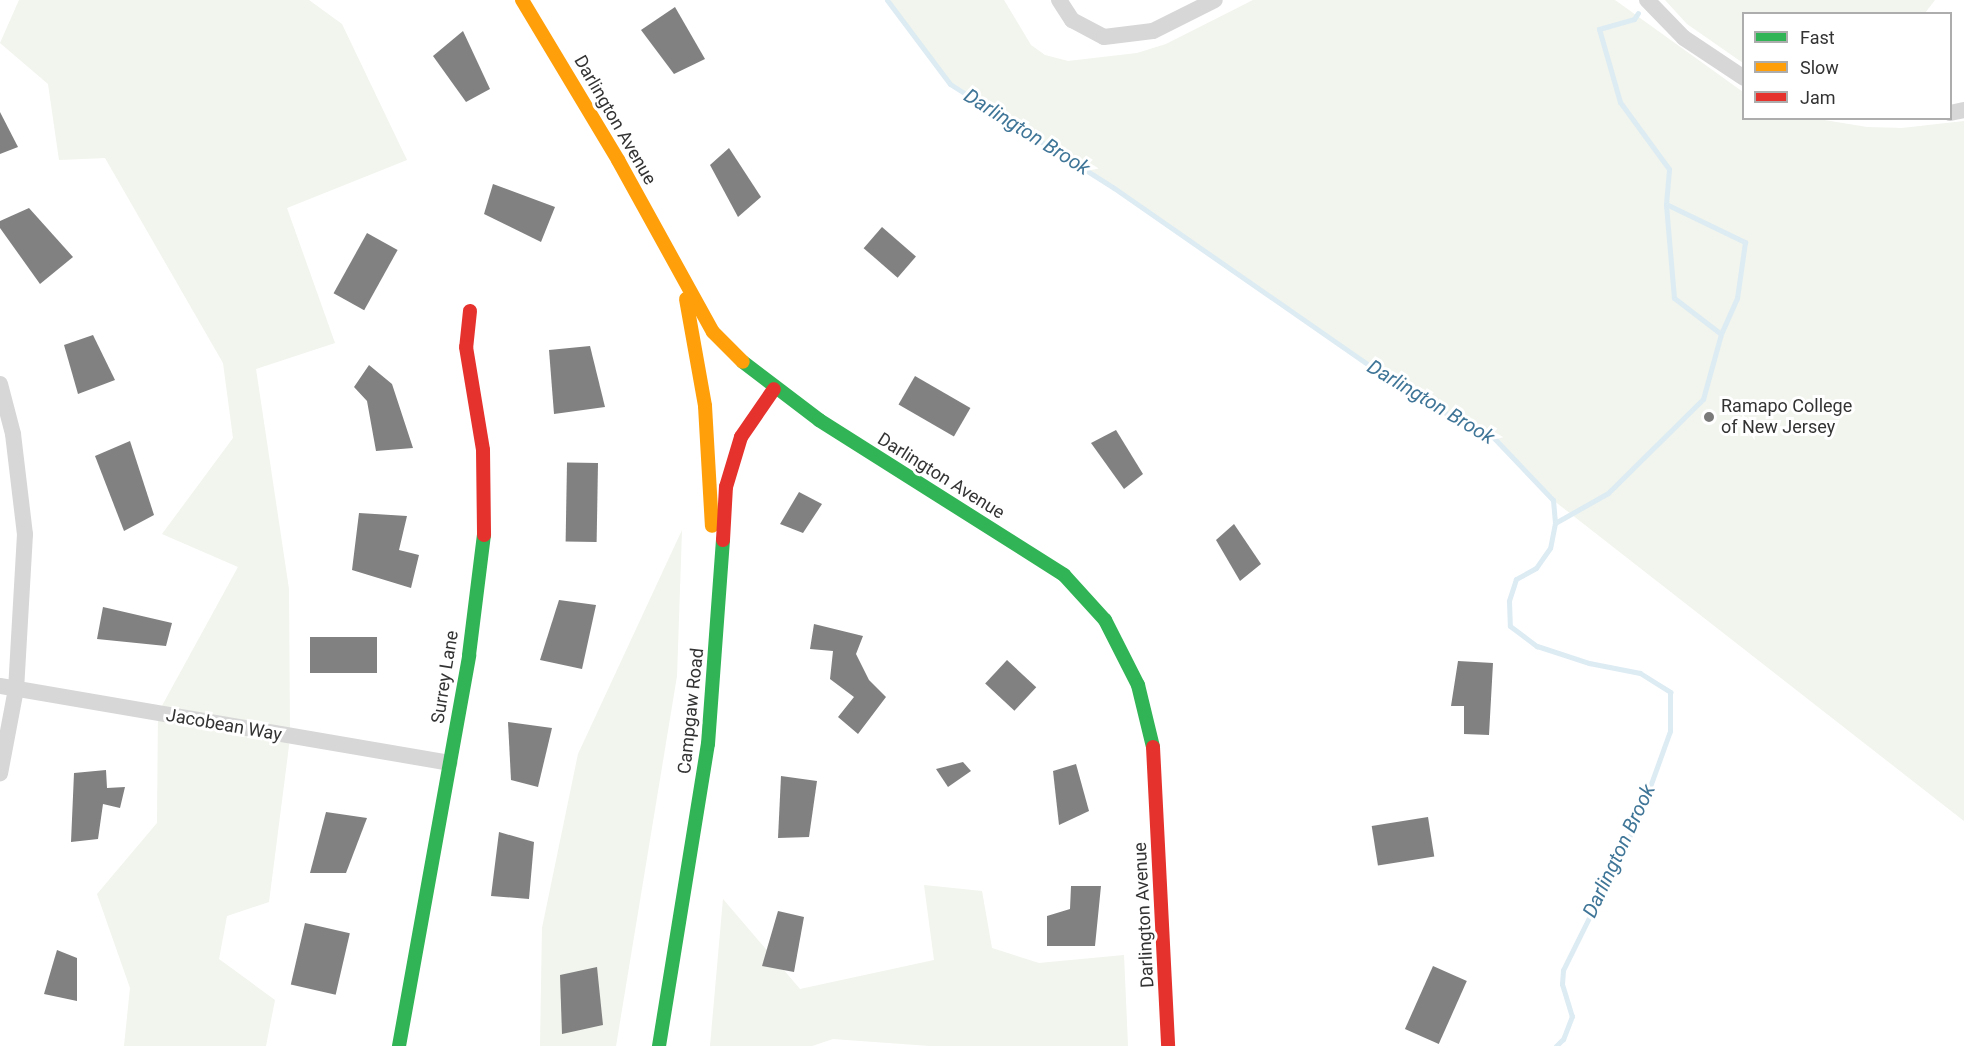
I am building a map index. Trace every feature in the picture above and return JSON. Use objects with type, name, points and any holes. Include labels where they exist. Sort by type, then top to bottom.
[{"type":"main road","name":"Darlington Avenue","points":[[522,0],[713,332],[774,389],[1064,575],[1105,620],[1138,685],[1154,750],[1168,1046]]},
{"type":"main road","points":[[678,268],[700,364],[718,599]]},
{"type":"main road","name":"Surrey Lane","points":[[399,1046],[469,655],[484,534],[483,450],[466,347],[470,311]]},
{"type":"main road","name":"Campgaw Road","points":[[659,1046],[708,744],[717,661],[718,599],[726,487],[733,459],[758,410],[774,389]]},
{"type":"street","points":[[1059,0],[1072,20],[1104,37],[1153,31],[1215,0]]},
{"type":"street","points":[[1647,0],[1684,38],[1742,77]]},
{"type":"street","points":[[0,384],[13,434],[25,534],[0,774]]},
{"type":"street","name":"Jacobean Way","points":[[8,687],[449,763]]},
{"type":"shaded area","points":[[19,0],[309,0],[342,24],[407,160],[287,208],[335,343],[256,369],[289,589],[290,738],[269,902],[227,916],[219,959],[275,1000],[266,1046],[124,1046],[130,988],[97,894],[157,823],[158,713],[238,567],[162,534],[233,438],[223,363],[105,158],[59,160],[48,84],[0,43]]},
{"type":"shaded area","name":"Ramapo College of New Jersey","points":[[887,0],[1004,0],[1031,45],[1045,55],[1068,61],[1137,53],[1166,44],[1253,0],[1615,0],[1742,91],[1742,120],[1824,120],[1867,127],[1902,128],[1964,121],[1964,821],[1553,500],[1493,437],[1416,398],[1114,188],[950,84]]},
{"type":"shaded area","points":[[1665,0],[1935,0],[1926,12],[1742,12],[1742,62],[1687,24]]},
{"type":"shaded area","points":[[682,530],[677,676],[616,1046],[540,1046],[542,928],[578,754]]},
{"type":"shaded area","points":[[924,885],[982,891],[992,948],[1039,963],[1124,955],[1128,1046],[930,1046],[833,1039],[812,1046],[710,1046],[723,899],[800,989],[934,960]]},
{"type":"building","points":[[675,7],[705,59],[674,74],[641,30]]},
{"type":"building","points":[[463,31],[490,89],[466,102],[433,56]]},
{"type":"building","points":[[0,112],[18,147],[0,154]]},
{"type":"building","points":[[729,148],[761,197],[738,217],[710,165]]},
{"type":"building","points":[[493,184],[555,207],[541,242],[484,214]]},
{"type":"building","points":[[29,208],[73,257],[40,284],[0,228],[0,221]]},
{"type":"building","points":[[882,227],[916,257],[898,278],[864,248]]},
{"type":"building","points":[[367,233],[398,250],[364,310],[334,293]]},
{"type":"building","points":[[93,335],[115,380],[78,394],[64,345]]},
{"type":"building","points":[[590,346],[605,407],[554,414],[549,350]]},
{"type":"building","points":[[369,365],[392,384],[413,448],[376,451],[367,401],[354,387]]},
{"type":"building","points":[[915,376],[970,408],[954,437],[898,405]]},
{"type":"building","points":[[1116,430],[1143,474],[1124,489],[1091,443]]},
{"type":"building","points":[[130,441],[154,515],[124,531],[95,456]]},
{"type":"building","points":[[567,462],[598,463],[597,542],[566,541]]},
{"type":"building","points":[[799,492],[822,504],[803,533],[780,524]]},
{"type":"building","points":[[359,513],[407,516],[399,550],[419,555],[411,588],[352,570]]},
{"type":"building","points":[[1234,524],[1261,564],[1240,581],[1216,540]]},
{"type":"building","points":[[559,600],[596,605],[582,669],[540,660]]},
{"type":"building","points":[[103,607],[172,623],[166,646],[97,639]]},
{"type":"building","points":[[814,624],[863,636],[856,654],[869,680],[886,697],[858,734],[838,717],[854,697],[830,679],[833,651],[810,649]]},
{"type":"building","points":[[310,637],[377,637],[377,673],[310,673]]},
{"type":"building","points":[[1007,660],[1036,687],[1014,711],[985,683]]},
{"type":"building","points":[[1458,661],[1493,663],[1489,735],[1464,734],[1464,706],[1451,706]]},
{"type":"building","points":[[508,722],[552,728],[538,787],[511,780]]},
{"type":"building","points":[[963,762],[971,771],[948,787],[936,769]]},
{"type":"building","points":[[1076,764],[1089,811],[1059,825],[1053,771]]},
{"type":"building","points":[[106,770],[107,788],[125,787],[120,808],[103,804],[98,839],[71,842],[74,773]]},
{"type":"building","points":[[781,776],[817,781],[809,837],[778,838]]},
{"type":"building","points":[[326,812],[367,818],[346,873],[310,873]]},
{"type":"building","points":[[1428,817],[1434,857],[1378,865],[1372,826]]},
{"type":"building","points":[[499,832],[534,842],[529,899],[491,896]]},
{"type":"building","points":[[1071,886],[1101,886],[1095,946],[1047,946],[1047,916],[1070,909]]},
{"type":"building","points":[[778,911],[804,917],[794,972],[762,966]]},
{"type":"building","points":[[305,923],[350,933],[336,995],[291,984]]},
{"type":"building","points":[[57,950],[77,958],[77,1001],[44,994]]},
{"type":"building","points":[[1433,966],[1467,981],[1439,1044],[1405,1029]]},
{"type":"building","points":[[597,967],[603,1025],[562,1034],[560,975]]},
{"type":"waterway","name":"Darlington Brook","points":[[887,0],[950,84],[1114,188],[1416,398],[1493,437],[1553,500],[1555,523],[1550,548],[1536,568],[1516,579],[1509,601],[1510,626],[1537,646],[1589,663],[1640,673],[1670,692],[1670,731],[1639,817],[1563,970],[1562,984],[1572,1016],[1563,1039],[1556,1046]]},
{"type":"waterway","points":[[1555,523],[1608,493],[1703,399],[1721,334],[1674,298],[1666,204],[1669,169],[1620,102],[1599,29],[1634,19],[1638,13]]},
{"type":"waterway","points":[[1666,204],[1745,242],[1737,298],[1721,334]]},
{"type":"traffic: fast","points":[[743,362],[819,420],[1064,575],[1105,620],[1138,685],[1153,747]]},
{"type":"traffic: fast","points":[[399,1046],[469,655],[484,535]]},
{"type":"traffic: fast","points":[[659,1046],[708,744],[723,540]]},
{"type":"traffic: slow","points":[[522,0],[618,160],[713,332],[743,362]]},
{"type":"traffic: slow","points":[[686,299],[705,406],[712,526]]},
{"type":"traffic: jam","points":[[470,311],[466,347],[483,450],[484,535]]},
{"type":"traffic: jam","points":[[723,540],[726,487],[741,437],[774,389]]},
{"type":"traffic: jam","points":[[1153,747],[1168,1046]]},
{"type":"place","name":"Ramapo College of New Jersey","points":[[1709,417]]}]
